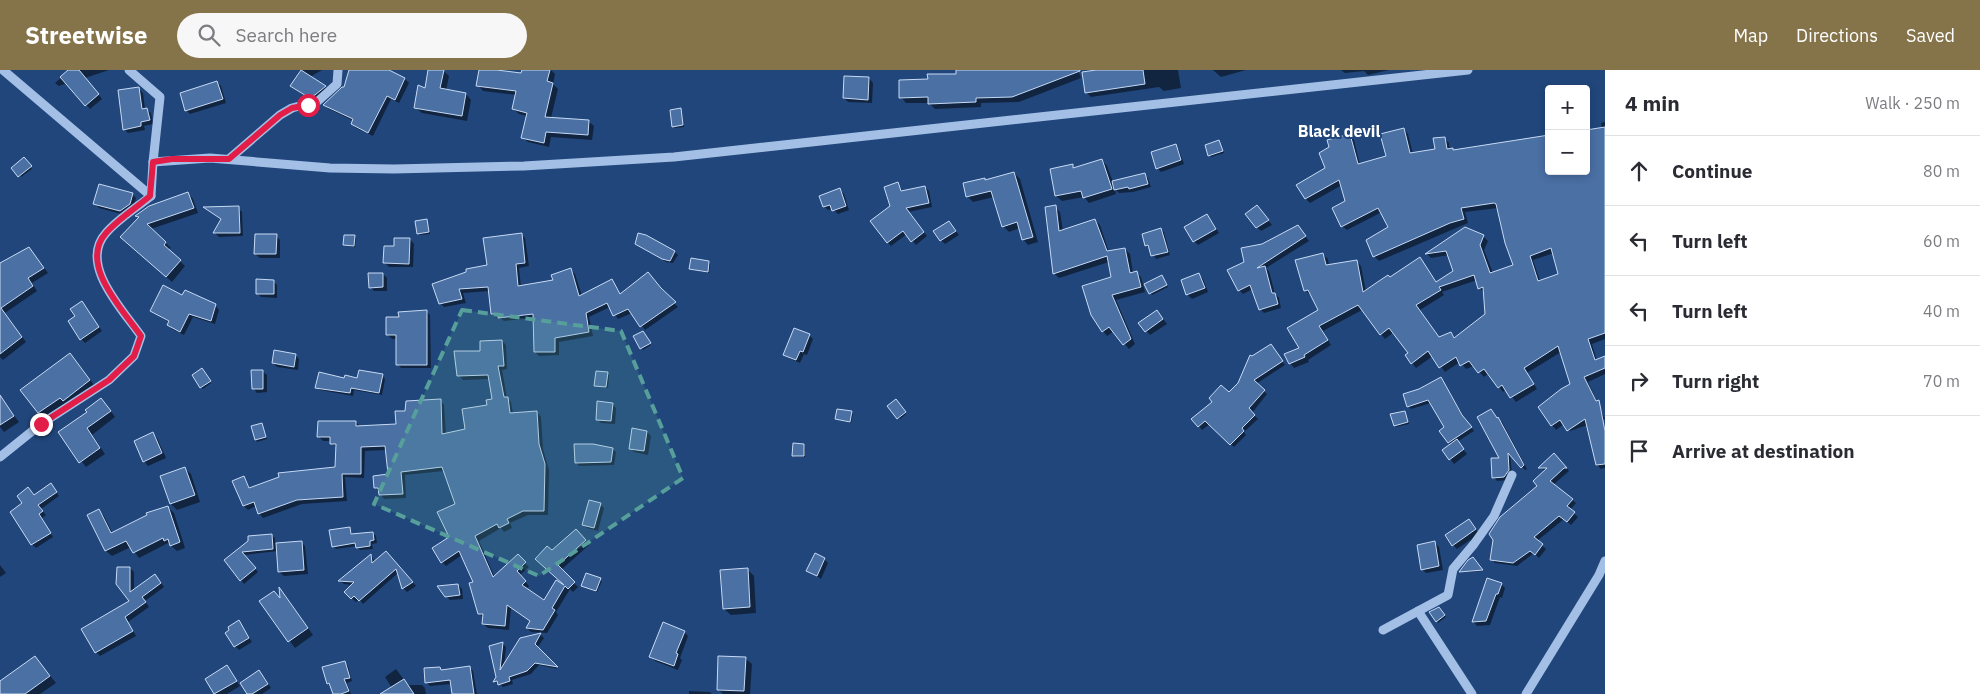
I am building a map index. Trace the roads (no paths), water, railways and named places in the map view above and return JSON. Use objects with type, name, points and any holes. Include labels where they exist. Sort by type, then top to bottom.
[{"type":"street","points":[[3,70],[150,196]]},
{"type":"street","points":[[0,457],[41,424],[109,380],[134,356],[141,336],[111,294],[100,273],[96,259],[97,248],[106,233],[150,196],[160,97],[129,70]]},
{"type":"street","points":[[229,159],[280,115],[292,108],[308,105],[324,97],[337,84],[338,70]]},
{"type":"street","points":[[153,162],[172,159],[229,159],[330,168],[394,169],[524,166],[674,157],[746,151],[1468,70]]},
{"type":"street","points":[[1383,630],[1448,595],[1453,569],[1494,516],[1512,475]]},
{"type":"street","points":[[1526,694],[1599,575],[1605,561]]},
{"type":"street","points":[[1418,611],[1472,694]]},
{"type":"district","name":"Black devil","points":[[1339,131]]}]
